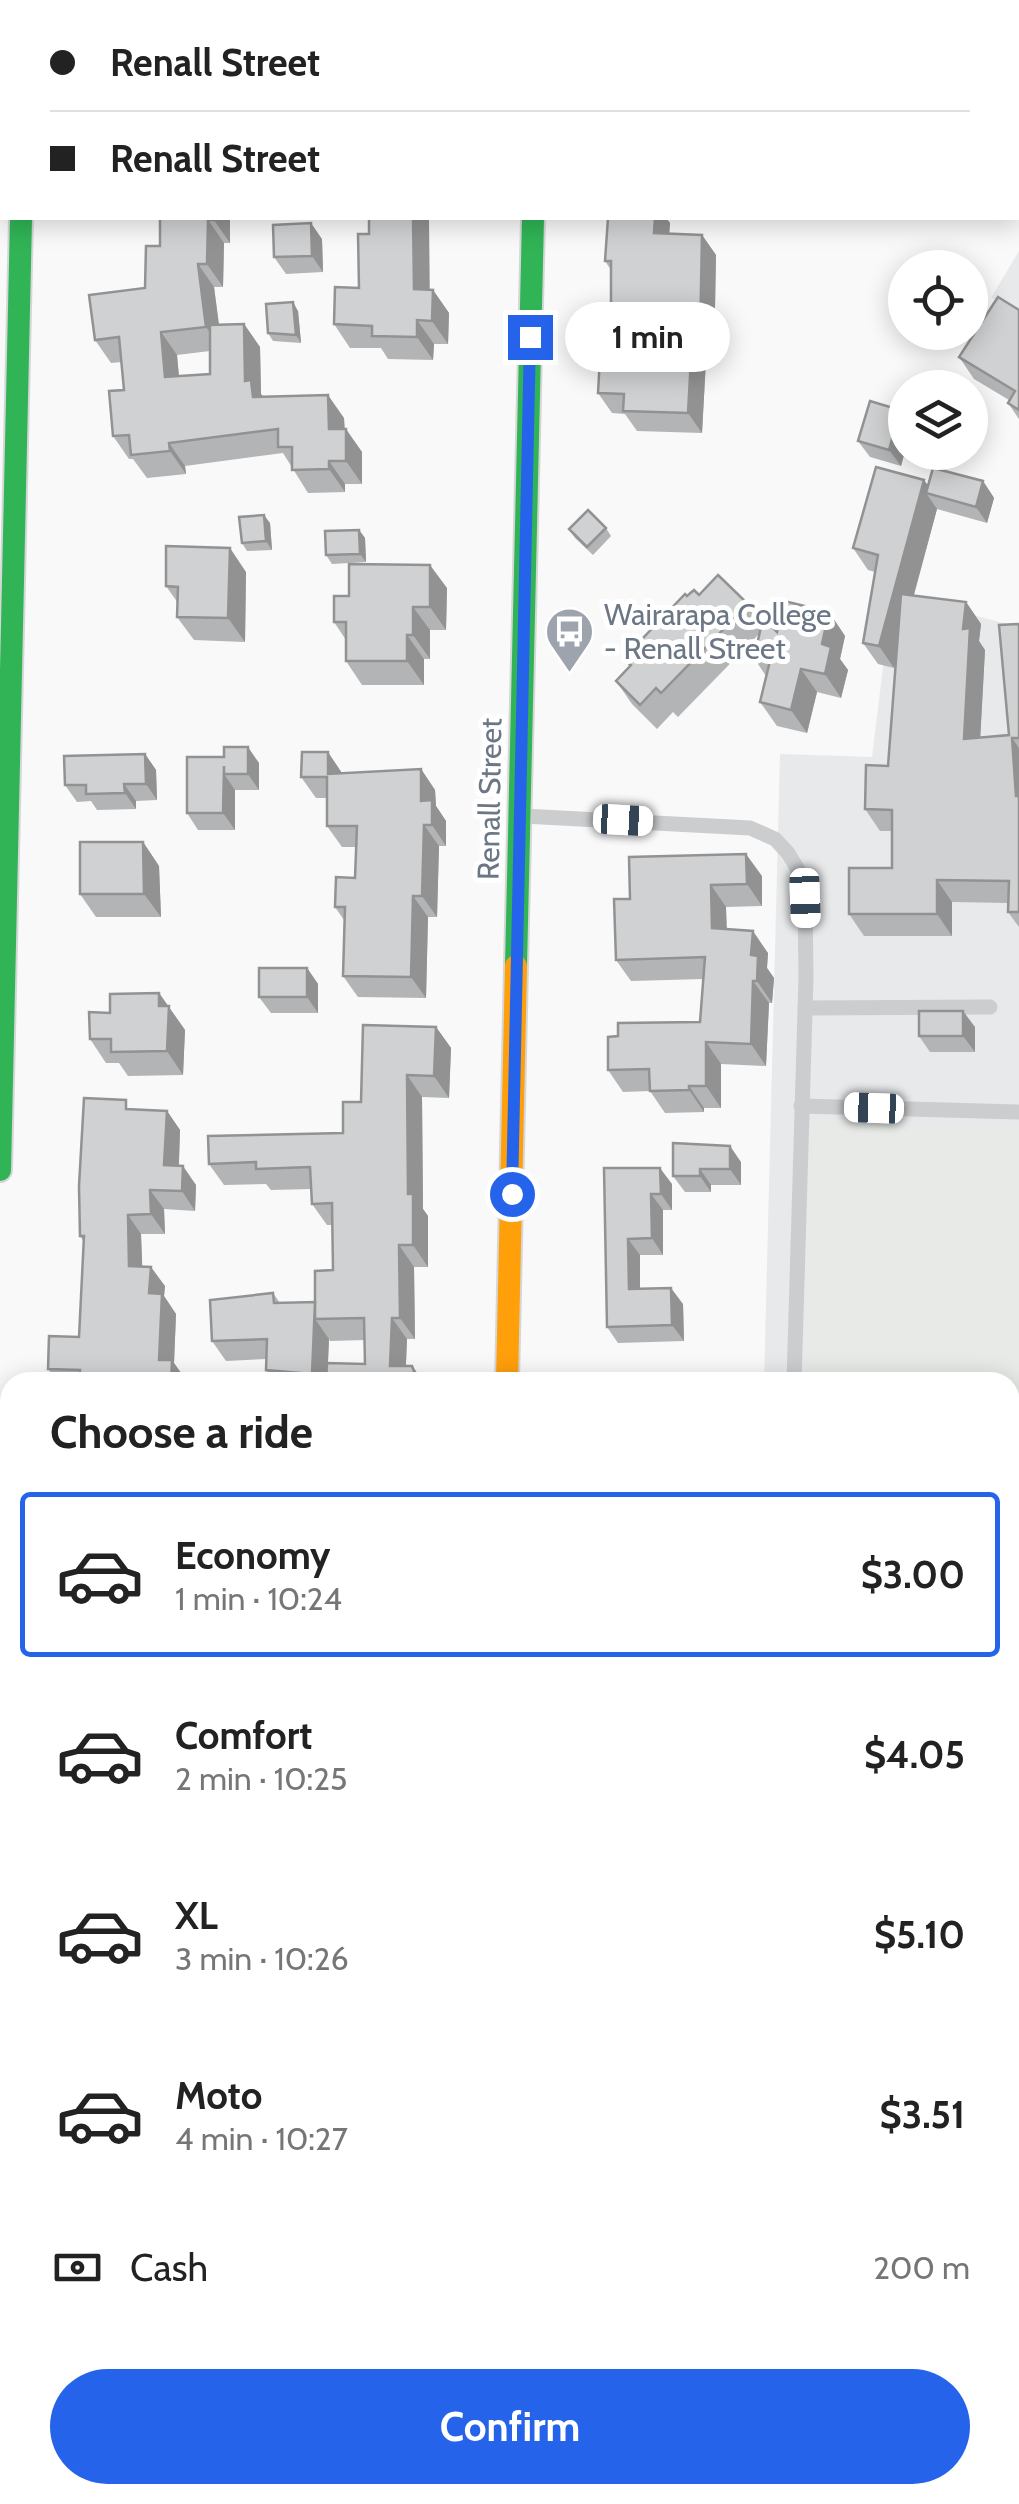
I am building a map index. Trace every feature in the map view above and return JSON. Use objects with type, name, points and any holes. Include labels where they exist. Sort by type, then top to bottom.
[{"type":"street","points":[[0,1170],[21,220]]},
{"type":"street","name":"Renall Street","points":[[508,1372],[533,220]]},
{"type":"lane","points":[[519,815],[740,826],[775,840],[797,868],[805,898],[805,1008],[794,1372]]},
{"type":"lane","points":[[805,1008],[990,1007]]},
{"type":"lane","points":[[801,1106],[1019,1112]]},
{"type":"shaded area","points":[[1019,251],[1019,312],[991,298]]},
{"type":"shaded area","points":[[892,594],[1019,627],[1019,1372],[764,1372],[780,754],[872,757]]},
{"type":"shaded area","points":[[812,1122],[1019,1129],[1019,1372],[807,1372]]},
{"type":"building","points":[[160,220],[208,220],[207,264],[198,264],[206,327],[161,332],[165,377],[210,374],[210,325],[244,324],[245,381],[251,380],[253,397],[328,395],[329,429],[346,429],[346,461],[329,461],[329,469],[292,470],[292,447],[278,447],[278,429],[169,443],[170,451],[131,455],[129,435],[113,436],[109,391],[124,390],[119,337],[95,340],[89,295],[145,288],[146,246],[160,246]]},
{"type":"building","points":[[369,220],[413,220],[414,289],[433,290],[432,321],[417,320],[417,337],[372,336],[372,326],[334,324],[335,287],[359,288],[358,234],[369,234]]},
{"type":"building","points":[[608,220],[655,220],[654,233],[702,235],[700,340],[692,340],[688,413],[623,411],[624,394],[598,393],[600,357],[611,357],[611,261],[605,261]]},
{"type":"building","points":[[311,223],[312,256],[274,257],[273,225]]},
{"type":"building","points":[[998,297],[1019,310],[1019,410],[1008,403],[1015,391],[988,375],[988,370],[980,370],[959,357],[964,350],[988,350],[988,312]]},
{"type":"building","points":[[293,302],[296,335],[268,333],[266,304]]},
{"type":"building","points":[[870,401],[888,406],[888,450],[858,441]]},
{"type":"building","points":[[876,467],[924,480],[879,646],[863,643],[878,555],[853,548]]},
{"type":"building","points":[[932,470],[983,481],[976,507],[926,493]]},
{"type":"building","points":[[588,510],[606,528],[587,547],[569,529]]},
{"type":"building","points":[[264,515],[266,541],[242,543],[239,517]]},
{"type":"building","points":[[359,530],[360,554],[326,555],[325,531]]},
{"type":"building","points":[[166,546],[230,548],[228,618],[177,617],[178,587],[166,586]]},
{"type":"building","points":[[349,564],[430,565],[430,607],[413,607],[413,635],[407,635],[407,661],[346,661],[346,622],[334,622],[334,596],[349,596]]},
{"type":"building","points":[[718,575],[748,604],[661,693],[656,688],[640,705],[616,681],[631,665],[624,658],[685,594],[694,590],[699,595]]},
{"type":"building","points":[[901,594],[966,602],[963,629],[970,628],[964,739],[1009,735],[999,625],[1019,624],[1019,738],[1012,738],[1019,796],[1019,912],[1008,912],[1009,881],[937,880],[937,914],[849,914],[849,868],[892,868],[892,810],[865,809],[866,765],[888,766]]},
{"type":"building","points":[[784,601],[829,612],[822,644],[831,647],[825,674],[801,669],[791,710],[760,702],[770,661],[754,658],[763,618],[777,632]]},
{"type":"building","points":[[224,747],[248,747],[248,774],[224,774],[224,766],[223,813],[187,813],[187,757],[224,757]]},
{"type":"building","points":[[302,752],[328,752],[328,774],[421,769],[421,801],[432,800],[432,825],[424,825],[422,896],[413,896],[411,977],[343,976],[345,907],[335,907],[336,877],[355,878],[357,826],[327,826],[327,777],[301,777]]},
{"type":"building","points":[[145,754],[146,784],[124,784],[125,793],[86,794],[86,785],[65,785],[64,756]]},
{"type":"building","points":[[80,842],[143,842],[144,894],[80,894]]},
{"type":"building","points":[[746,854],[747,884],[711,885],[712,928],[753,931],[751,955],[758,956],[757,981],[753,981],[751,1044],[706,1042],[706,1086],[689,1086],[689,1090],[650,1091],[649,1069],[608,1070],[608,1037],[618,1036],[618,1023],[700,1022],[705,957],[616,960],[614,899],[630,899],[629,857]]},
{"type":"building","points":[[259,968],[307,968],[307,997],[259,997]]},
{"type":"building","points":[[159,993],[159,1006],[169,1006],[167,1051],[111,1052],[111,1039],[90,1039],[89,1012],[110,1013],[110,994]]},
{"type":"building","points":[[919,1011],[963,1011],[963,1036],[919,1036]]},
{"type":"building","points":[[363,1025],[436,1027],[434,1076],[407,1075],[408,1194],[413,1194],[413,1245],[399,1245],[400,1318],[392,1318],[390,1366],[412,1366],[414,1372],[327,1372],[327,1363],[365,1364],[364,1318],[315,1319],[315,1271],[333,1270],[332,1203],[312,1204],[310,1167],[256,1169],[256,1162],[209,1164],[208,1136],[343,1133],[343,1102],[361,1102]]},
{"type":"building","points":[[84,1098],[126,1100],[126,1109],[167,1111],[164,1165],[183,1166],[182,1191],[150,1190],[151,1214],[128,1215],[129,1266],[151,1267],[149,1293],[162,1294],[159,1360],[172,1360],[171,1372],[48,1369],[49,1336],[79,1337],[84,1236],[80,1236]]},
{"type":"building","points":[[673,1143],[730,1146],[730,1169],[700,1169],[700,1176],[673,1176]]},
{"type":"building","points":[[604,1168],[660,1168],[661,1194],[651,1194],[652,1238],[628,1239],[629,1289],[671,1288],[672,1325],[607,1327]]},
{"type":"building","points":[[273,1293],[274,1303],[315,1302],[312,1372],[266,1370],[267,1339],[212,1341],[210,1300]]},
{"type":"traffic: fast","points":[[0,1170],[21,220]]},
{"type":"traffic: fast","points":[[516,966],[533,220]]},
{"type":"traffic: slow","points":[[507,1372],[516,966]]},
{"type":"place","name":"Wairarapa College - Renall Street","points":[[569,674]]},
{"type":"route","points":[[512,1194],[530,337]]}]
